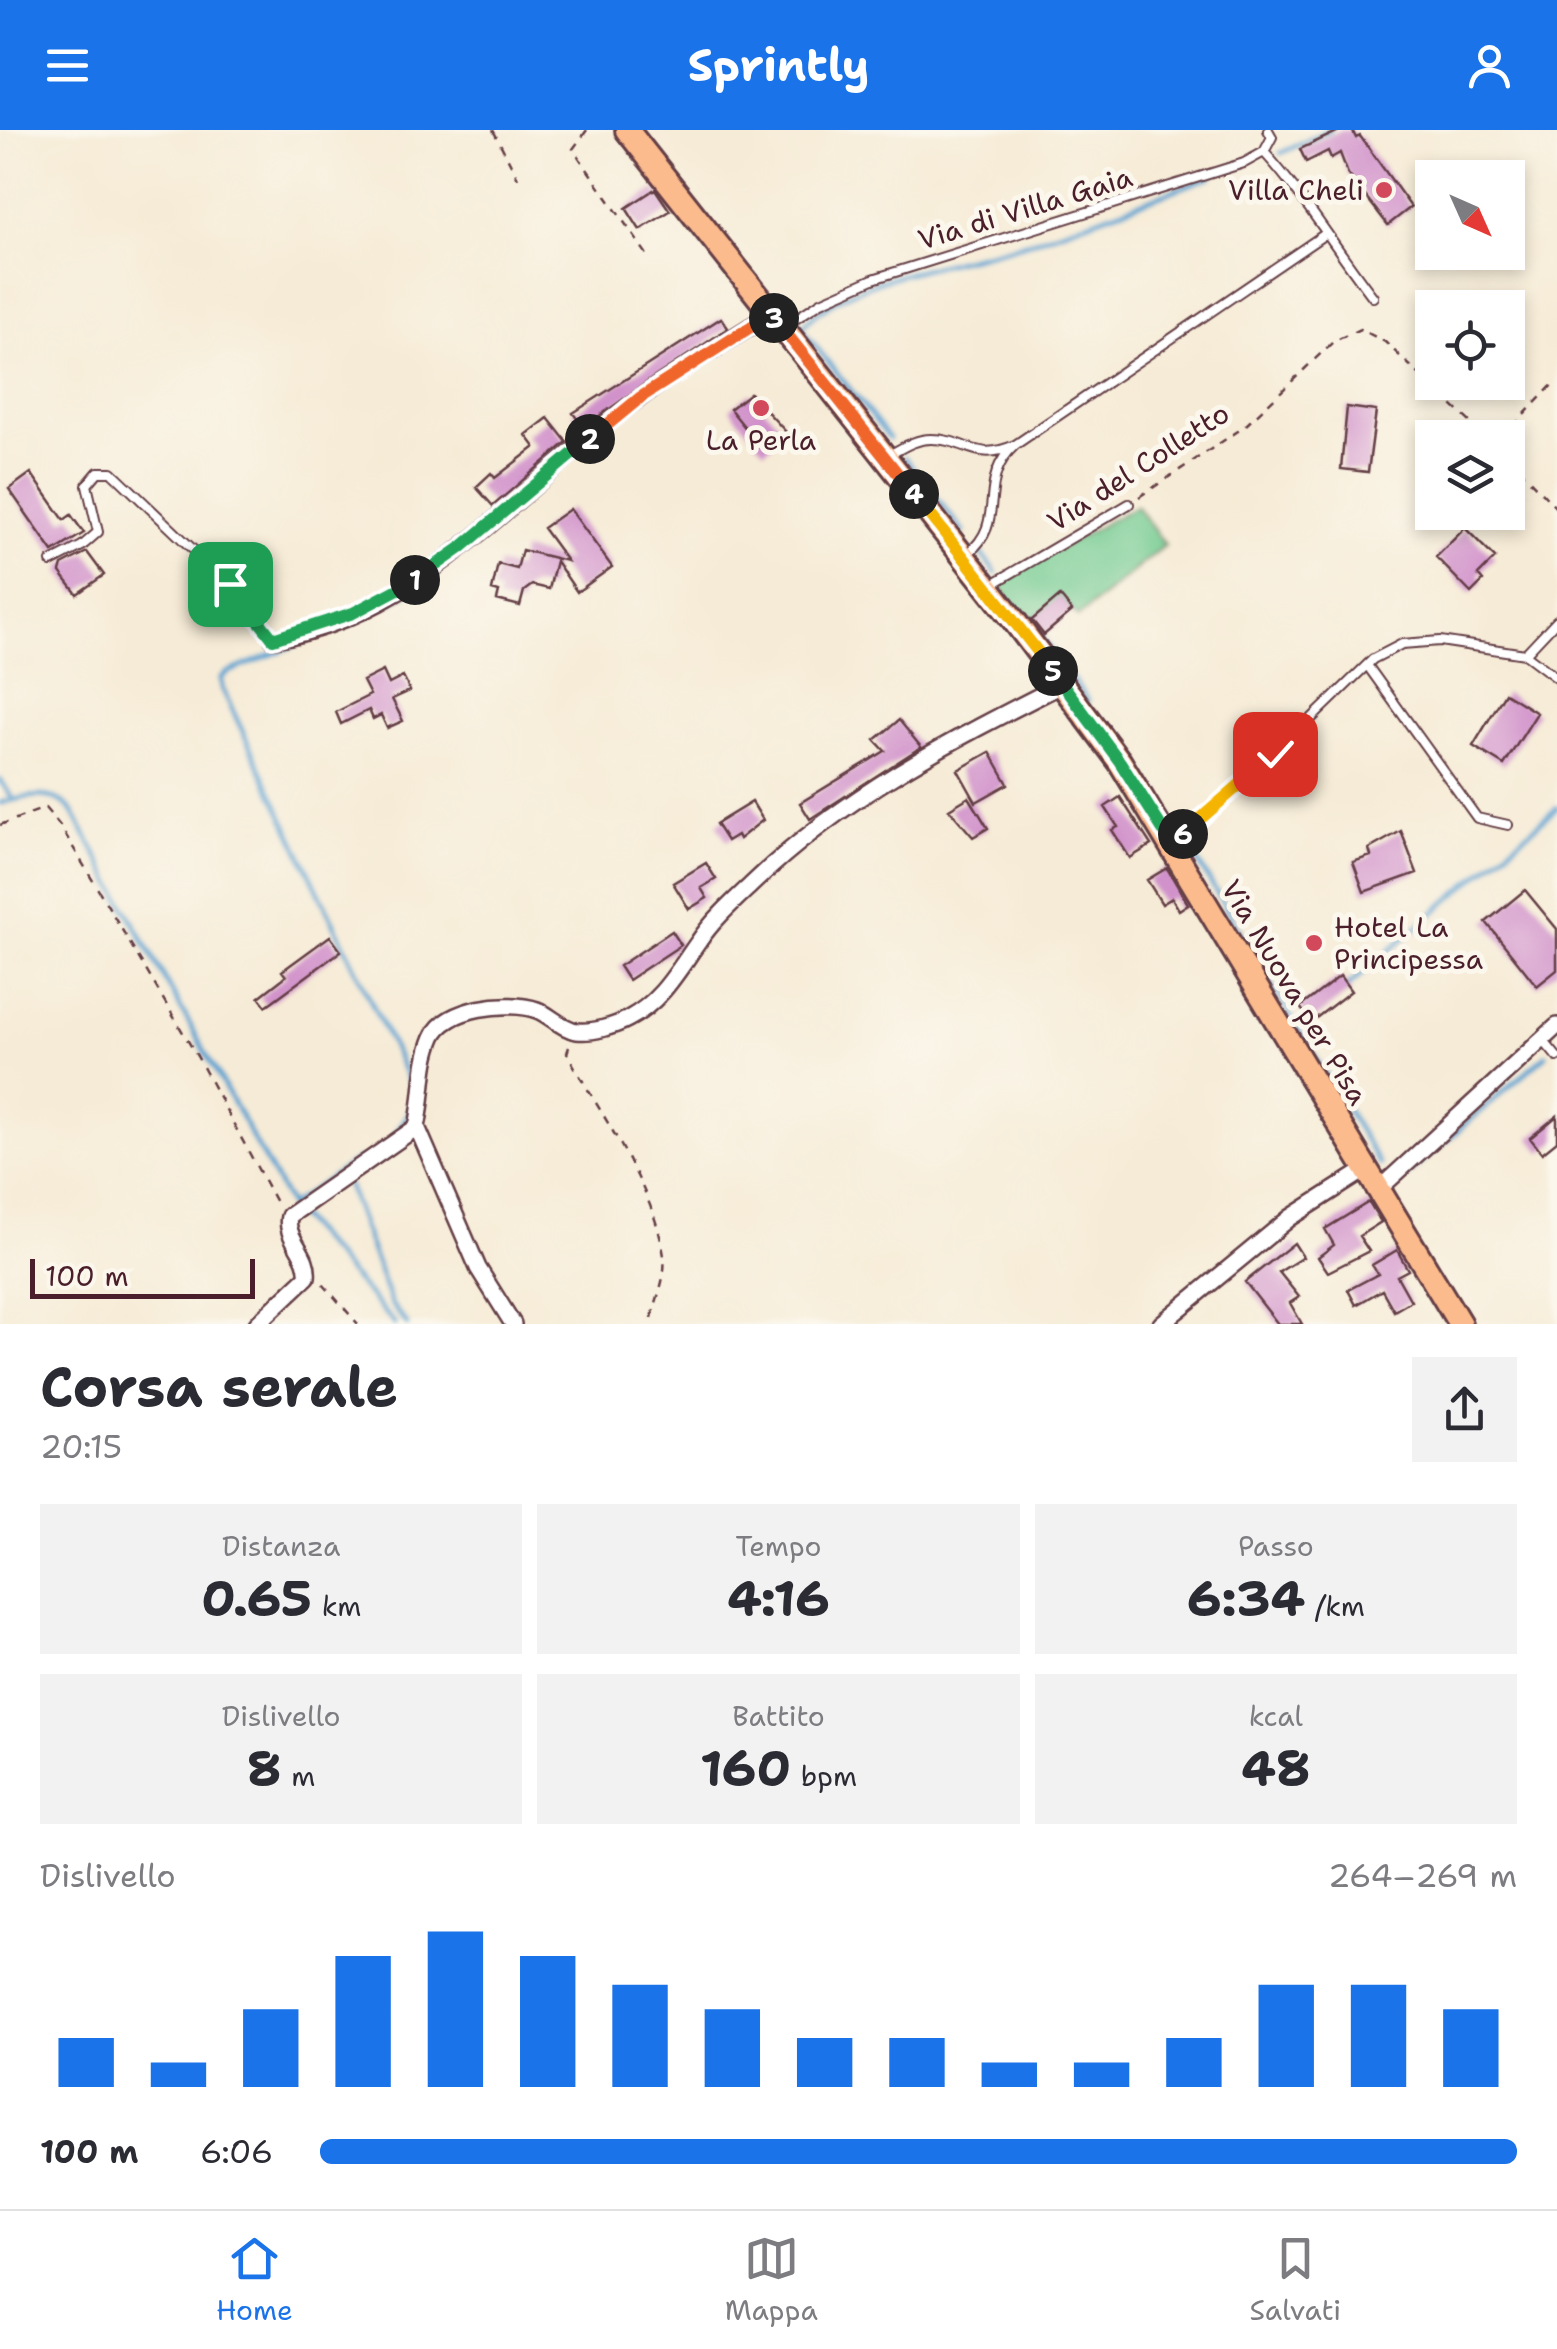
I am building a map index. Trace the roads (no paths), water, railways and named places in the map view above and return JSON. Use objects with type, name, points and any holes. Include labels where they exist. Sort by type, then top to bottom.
[{"type":"main road","name":"Via Nuova per Pisa","points":[[630,132],[1063,684],[1172,844],[1460,1324]]},
{"type":"street","points":[[273,639],[353,613],[411,582],[462,547],[641,397],[776,321]]},
{"type":"street","points":[[513,1324],[478,1268],[417,1126],[434,1033],[468,1010],[534,1009],[573,1031],[592,1030],[628,1019],[660,995],[713,924],[832,813],[977,728],[1063,684]]},
{"type":"street","points":[[1161,1324],[1290,1218],[1372,1180],[1557,1026]]},
{"type":"street","points":[[258,1324],[304,1284],[308,1268],[291,1215],[417,1126]]},
{"type":"lane","points":[[1268,130],[1272,137],[1264,152],[1297,188],[1325,234],[1373,296]]},
{"type":"lane","name":"Via di Villa Gaia","points":[[776,321],[873,280],[1244,163],[1264,152]]},
{"type":"lane","points":[[964,558],[987,530],[995,467],[1015,446],[1325,234]]},
{"type":"lane","points":[[885,457],[914,442],[933,439],[984,454],[1015,446]]},
{"type":"lane","points":[[51,562],[82,546],[98,532],[86,485],[98,472],[112,472],[230,584],[273,639]]},
{"type":"lane","name":"Via del Colletto","points":[[988,587],[1129,504]]},
{"type":"lane","points":[[1525,654],[1557,620]]},
{"type":"lane","points":[[1172,844],[1275,754],[1367,664],[1402,644],[1440,641],[1525,654],[1557,678]]},
{"type":"lane","points":[[1367,664],[1477,818],[1508,825]]},
{"type":"lane","points":[[1542,1039],[1557,1057]]},
{"type":"waterway","points":[[1281,153],[1330,130]]},
{"type":"waterway","points":[[889,438],[801,328],[822,310],[876,283],[1029,242],[1211,177]]},
{"type":"waterway","points":[[905,458],[964,532]]},
{"type":"waterway","points":[[980,552],[996,573]]},
{"type":"waterway","points":[[350,624],[428,581]]},
{"type":"waterway","points":[[321,634],[227,673],[221,678],[222,688],[413,1090],[409,1113],[395,1135]]},
{"type":"waterway","points":[[1043,639],[1088,701]]},
{"type":"waterway","points":[[0,780],[14,800]]},
{"type":"waterway","points":[[1143,780],[1180,832]]},
{"type":"waterway","points":[[0,803],[49,797],[66,804],[73,812],[291,1208]]},
{"type":"waterway","points":[[1343,990],[1557,808]]},
{"type":"waterway","points":[[1188,845],[1380,1165]]},
{"type":"waterway","points":[[1404,1177],[1546,1055]]},
{"type":"waterway","points":[[289,1206],[357,1160]]},
{"type":"waterway","points":[[348,1186],[391,1304],[407,1324]]},
{"type":"waterway","points":[[298,1216],[395,1324]]},
{"type":"place","name":"Villa Cheli","points":[[1384,190]]},
{"type":"place","name":"La Perla","points":[[761,408]]},
{"type":"place","name":"Hotel La Principessa","points":[[1314,943]]}]
